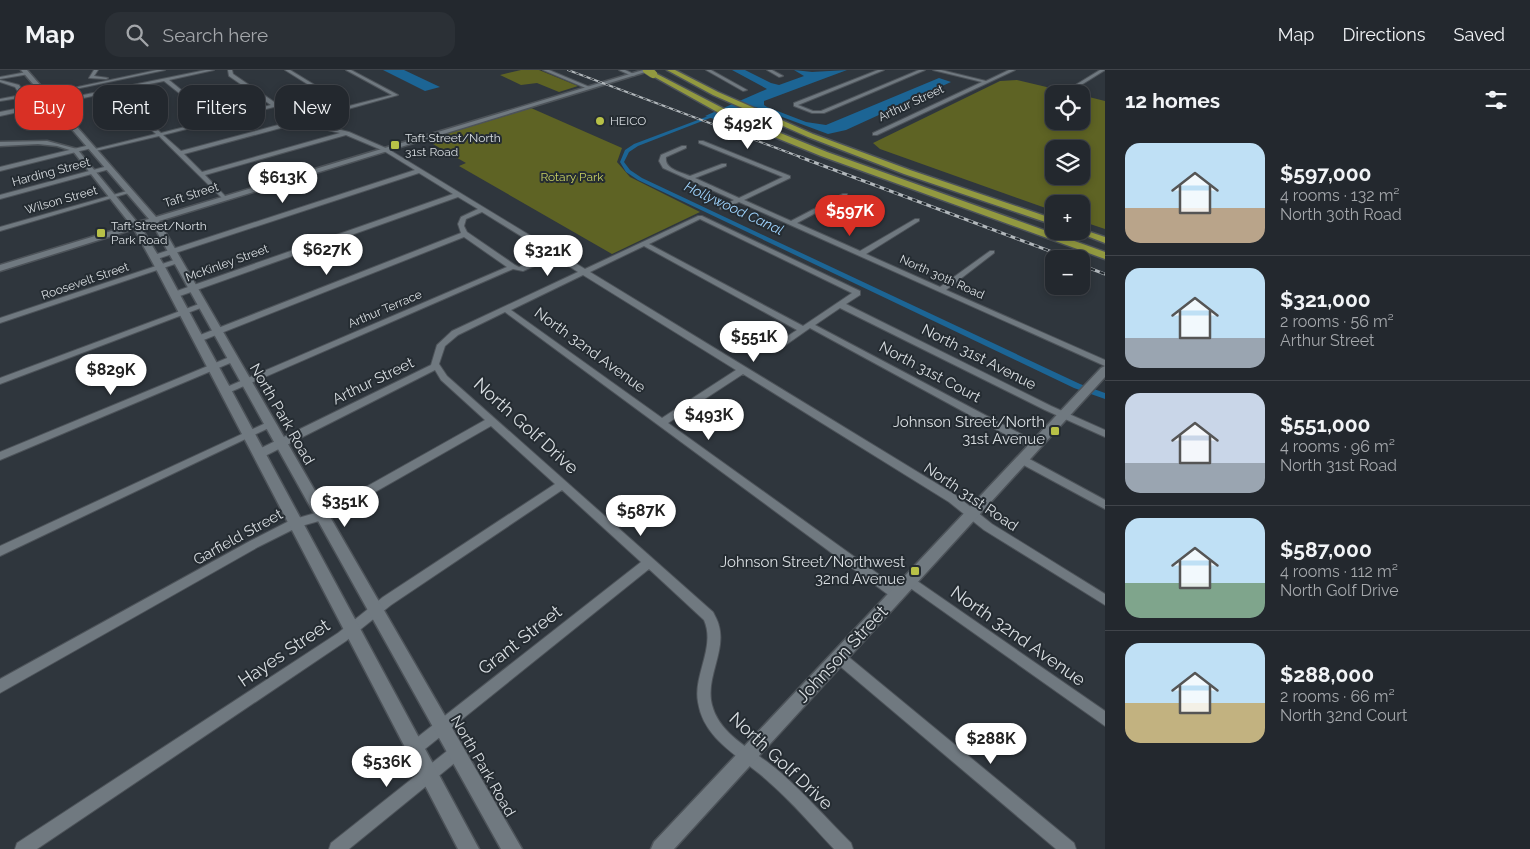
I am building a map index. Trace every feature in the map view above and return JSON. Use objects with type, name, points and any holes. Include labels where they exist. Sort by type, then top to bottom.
[{"type":"highway","points":[[657,71],[824,154],[1105,256]]},
{"type":"highway","points":[[657,71],[741,113],[830,151],[1105,251]]},
{"type":"highway","points":[[741,113],[1045,219]]},
{"type":"highway","points":[[741,113],[820,144],[1045,225]]},
{"type":"highway","points":[[1090,235],[1105,240]]},
{"type":"highway","points":[[1089,240],[1105,246]]},
{"type":"street","points":[[96,70],[91,77],[110,81]]},
{"type":"street","points":[[83,87],[163,70]]},
{"type":"street","points":[[135,85],[212,70]]},
{"type":"street","name":"North 31st Road","points":[[230,70],[231,75],[274,106]]},
{"type":"street","points":[[287,70],[311,85]]},
{"type":"street","points":[[348,70],[396,95],[349,108]]},
{"type":"street","points":[[545,70],[590,88]]},
{"type":"street","points":[[622,70],[634,74]]},
{"type":"street","points":[[708,70],[745,90]]},
{"type":"street","points":[[769,70],[781,76]]},
{"type":"street","points":[[882,70],[796,104],[796,106],[817,113],[923,70]]},
{"type":"street","points":[[935,70],[986,82]]},
{"type":"street","name":"Arthur Street","points":[[875,134],[1013,70]]},
{"type":"street","points":[[1078,85],[1104,70]]},
{"type":"street","name":"Taft Street","points":[[0,268],[634,74],[657,71]]},
{"type":"street","points":[[0,79],[26,72]]},
{"type":"street","name":"North Park Road","points":[[26,72],[38,85]]},
{"type":"street","points":[[0,79],[17,86],[22,93],[17,97],[0,100]]},
{"type":"street","points":[[164,79],[178,90]]},
{"type":"street","points":[[265,108],[274,106]]},
{"type":"street","points":[[0,114],[15,111]]},
{"type":"street","points":[[180,153],[275,129]]},
{"type":"street","name":"North Park Road","points":[[77,130],[154,220],[512,849]]},
{"type":"street","points":[[153,130],[180,153],[224,198]]},
{"type":"street","points":[[0,169],[75,150],[91,149],[178,130]]},
{"type":"street","name":"North 31st Road","points":[[334,130],[347,133],[386,150],[953,499],[996,532],[1105,600]]},
{"type":"street","points":[[201,174],[347,133]]},
{"type":"street","points":[[63,145],[74,140],[80,134]]},
{"type":"street","points":[[0,140],[41,137],[74,140],[91,149]]},
{"type":"street","points":[[711,140],[698,143],[788,177],[722,208]]},
{"type":"street","points":[[0,144],[36,142],[63,145],[75,150],[114,196],[136,226],[157,262],[469,849]]},
{"type":"street","name":"North 30th Road","points":[[684,147],[663,156],[662,161],[665,167],[1105,363]]},
{"type":"street","points":[[690,178],[724,164]]},
{"type":"street","name":"Harding Street","points":[[0,197],[108,168]]},
{"type":"street","name":"Roosevelt Street","points":[[0,321],[157,262],[419,171]]},
{"type":"street","name":"Wilson Street","points":[[0,229],[129,192]]},
{"type":"street","name":"McKinley Street","points":[[174,295],[457,195]]},
{"type":"street","points":[[792,223],[846,195]]},
{"type":"street","points":[[482,210],[462,218],[461,229],[465,234],[512,266]]},
{"type":"street","name":"Arthur Street","points":[[259,454],[436,366],[438,350],[447,338],[700,218],[856,293],[841,305]]},
{"type":"street","points":[[861,254],[917,220]]},
{"type":"street","points":[[198,339],[465,234]]},
{"type":"street","name":"North 31st Court","points":[[645,244],[1035,446]]},
{"type":"street","points":[[941,290],[992,252]]},
{"type":"street","name":"Arthur Terrace","points":[[225,391],[512,266],[520,269],[554,254]]},
{"type":"street","points":[[777,347],[841,305]]},
{"type":"street","name":"North 31st Avenue","points":[[841,305],[1105,434]]},
{"type":"street","points":[[0,381],[202,306]]},
{"type":"street","name":"North 32nd Avenue","points":[[505,310],[662,422],[898,595]]},
{"type":"street","points":[[0,456],[232,359]]},
{"type":"street","name":"North Golf Drive","points":[[436,366],[442,376],[705,612],[712,621],[715,639],[704,684],[706,710],[717,729],[775,776],[846,849]]},
{"type":"street","points":[[662,422],[742,370]]},
{"type":"street","name":"Johnson Street","points":[[660,849],[840,658],[1105,370]]},
{"type":"street","name":"Garfield Street","points":[[0,686],[295,523],[322,516],[492,421]]},
{"type":"street","points":[[0,551],[270,424]]},
{"type":"street","points":[[1022,459],[1105,505]]},
{"type":"street","name":"Hayes Street","points":[[23,849],[352,629],[376,612],[387,601],[563,484]]},
{"type":"street","name":"Grant Street","points":[[415,748],[649,562]]},
{"type":"street","name":"North 32nd Avenue","points":[[910,581],[1105,719]]},
{"type":"street","points":[[840,658],[1068,849]]},
{"type":"street","points":[[337,849],[457,752]]},
{"type":"green space","points":[[521,70],[539,70],[578,86],[559,92],[537,83],[521,85],[500,75]]},
{"type":"green space","points":[[1017,80],[1045,87],[1045,130],[1090,130],[1090,97],[1105,101],[1105,229],[1090,224],[1090,195],[1045,195],[1045,208],[880,149],[873,143],[1000,81]]},
{"type":"green space","name":"Rotary Park","points":[[531,108],[622,148],[617,162],[630,177],[700,212],[612,254],[459,166],[466,163],[426,140]]},
{"type":"water","points":[[383,70],[404,70],[440,87],[425,91]]},
{"type":"water","points":[[732,70],[745,70],[779,85],[804,76],[794,70],[812,72],[847,70],[764,101],[764,105],[767,107],[806,122],[826,125],[939,78],[951,82],[846,130],[828,134],[755,107],[714,119],[705,116],[767,89]]},
{"type":"waterway","name":"Hollywood Canal","points":[[721,113],[636,145],[627,151],[622,162],[628,171],[640,179],[1077,386],[1105,396]]},
{"type":"railway","points":[[568,70],[803,158]]},
{"type":"railway","points":[[800,157],[1047,250]]},
{"type":"railway","points":[[1090,268],[1105,274]]},
{"type":"place","name":"HEICO","points":[[600,121]]},
{"type":"place","name":"Taft Street/North 31st Road","points":[[395,145]]},
{"type":"place","name":"Taft Street/North Park Road","points":[[101,233]]},
{"type":"place","name":"Johnson Street/North 31st Avenue","points":[[1055,431]]},
{"type":"place","name":"Johnson Street/Northwest 32nd Avenue","points":[[915,571]]}]
